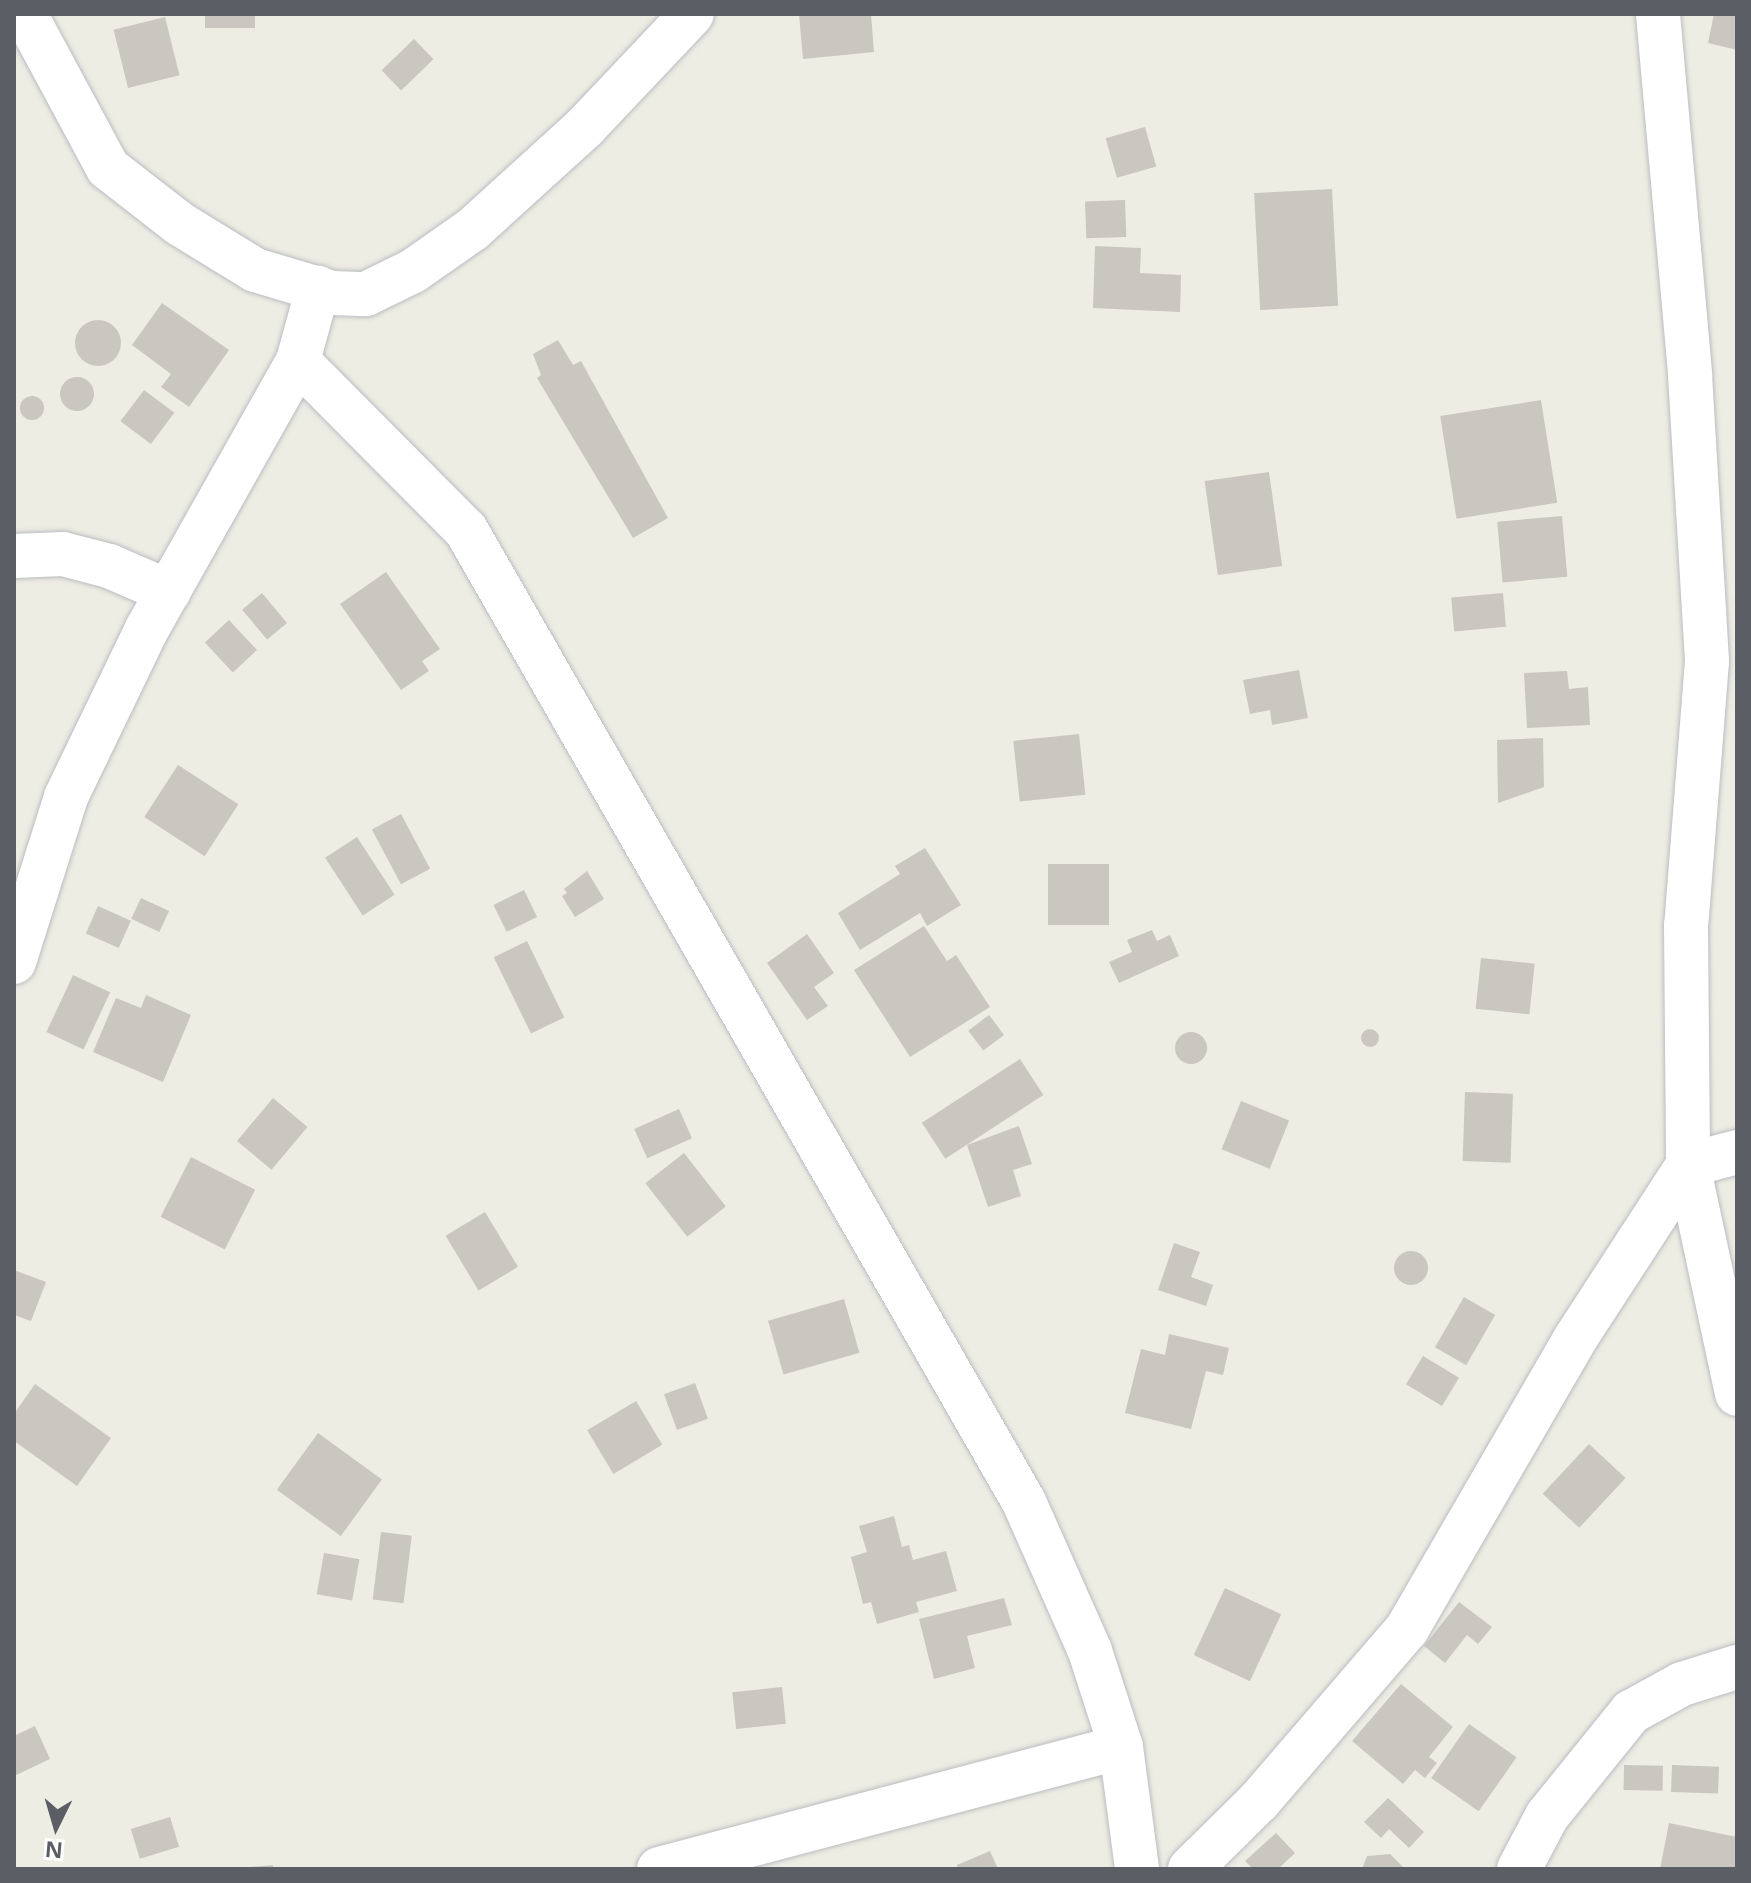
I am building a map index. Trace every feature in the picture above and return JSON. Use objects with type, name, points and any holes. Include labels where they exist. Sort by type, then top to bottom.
[{"type":"street","points":[[25,14],[108,168],[180,224],[255,270],[318,288],[366,294],[413,271],[473,229],[586,126],[692,14]]},
{"type":"street","points":[[1658,14],[1690,375],[1707,661],[1686,925],[1688,1165],[1737,1394]]},
{"type":"street","points":[[14,962],[26,884],[169,592],[298,361],[318,288]]},
{"type":"street","points":[[298,361],[466,530],[1024,1502],[1090,1651],[1121,1747],[1137,1869]]},
{"type":"street","points":[[14,556],[63,554],[109,566],[169,592]]},
{"type":"street","points":[[1707,661],[1737,626]]},
{"type":"street","points":[[1190,1869],[1259,1801],[1407,1629],[1575,1339],[1688,1165],[1737,1152]]},
{"type":"street","points":[[1519,1869],[1547,1816],[1631,1712],[1682,1684],[1737,1667]]},
{"type":"street","points":[[659,1869],[1121,1747]]},
{"type":"building","points":[[205,14],[255,14],[255,28],[205,28]]},
{"type":"building","points":[[799,14],[871,14],[874,52],[803,59]]},
{"type":"building","points":[[1714,14],[1737,14],[1737,50],[1708,43]]},
{"type":"building","points":[[165,17],[180,75],[128,88],[114,30]]},
{"type":"building","points":[[414,39],[433,59],[401,90],[382,70]]},
{"type":"building","points":[[1145,127],[1156,166],[1117,178],[1106,138]]},
{"type":"building","points":[[1332,189],[1338,306],[1260,310],[1254,193]]},
{"type":"building","points":[[1125,200],[1126,237],[1086,238],[1085,201]]},
{"type":"building","points":[[1095,246],[1141,248],[1140,273],[1181,275],[1180,312],[1093,308]]},
{"type":"building","points":[[162,303],[229,350],[189,407],[161,387],[171,374],[132,345]]},
{"type":"building","points":[[98,320],[114,327],[121,343],[114,359],[98,366],[82,359],[75,343],[82,327]]},
{"type":"building","points":[[558,340],[573,365],[581,361],[668,518],[633,538],[537,378],[541,375],[533,354]]},
{"type":"building","points":[[77,377],[89,382],[94,394],[89,406],[77,411],[65,406],[60,394],[65,382]]},
{"type":"building","points":[[144,390],[174,413],[151,444],[121,421]]},
{"type":"building","points":[[27,396],[37,396],[44,403],[44,413],[37,420],[27,420],[20,413],[20,403]]},
{"type":"building","points":[[1541,400],[1557,503],[1457,519],[1440,416]]},
{"type":"building","points":[[1269,472],[1282,566],[1218,575],[1205,481]]},
{"type":"building","points":[[1562,516],[1567,577],[1503,582],[1497,522]]},
{"type":"building","points":[[386,572],[440,649],[422,661],[429,671],[401,690],[340,604]]},
{"type":"building","points":[[262,593],[287,623],[267,640],[242,610]]},
{"type":"building","points":[[1503,593],[1506,627],[1454,631],[1451,598]]},
{"type":"building","points":[[229,620],[257,650],[233,672],[205,643]]},
{"type":"building","points":[[1299,670],[1308,718],[1272,725],[1270,710],[1250,714],[1243,680]]},
{"type":"building","points":[[1567,671],[1569,689],[1588,687],[1590,725],[1527,728],[1524,673]]},
{"type":"building","points":[[1079,734],[1085,795],[1020,802],[1013,741]]},
{"type":"building","points":[[1543,738],[1544,787],[1498,803],[1497,740]]},
{"type":"building","points":[[178,765],[238,804],[205,856],[144,817]]},
{"type":"building","points":[[401,814],[430,869],[401,884],[372,829]]},
{"type":"building","points":[[357,837],[395,895],[363,916],[325,858]]},
{"type":"building","points":[[925,848],[961,905],[927,926],[920,913],[860,950],[838,913],[900,874],[895,866]]},
{"type":"building","points":[[1048,864],[1109,864],[1109,925],[1048,925]]},
{"type":"building","points":[[587,871],[604,899],[575,917],[562,896],[567,893],[564,889]]},
{"type":"building","points":[[524,890],[537,917],[507,932],[493,905]]},
{"type":"building","points":[[141,898],[169,911],[159,932],[131,919]]},
{"type":"building","points":[[98,906],[131,921],[119,948],[86,933]]},
{"type":"building","points":[[924,926],[947,961],[956,955],[990,1007],[910,1057],[854,970]]},
{"type":"building","points":[[1152,930],[1157,941],[1170,935],[1179,956],[1119,983],[1109,962],[1132,952],[1127,940]]},
{"type":"building","points":[[807,934],[834,973],[814,987],[828,1006],[807,1020],[767,963]]},
{"type":"building","points":[[527,941],[564,1017],[531,1034],[494,957]]},
{"type":"building","points":[[1481,958],[1535,964],[1529,1014],[1476,1009]]},
{"type":"building","points":[[73,975],[110,992],[84,1049],[46,1032]]},
{"type":"building","points":[[146,995],[191,1015],[163,1082],[93,1052],[116,998],[141,1008]]},
{"type":"building","points":[[989,1015],[1004,1035],[983,1051],[968,1031]]},
{"type":"building","points":[[1370,1029],[1379,1038],[1370,1047],[1361,1038]]},
{"type":"building","points":[[1191,1032],[1202,1037],[1207,1048],[1202,1059],[1191,1064],[1180,1059],[1175,1048],[1180,1037]]},
{"type":"building","points":[[1020,1059],[1043,1095],[945,1159],[922,1123]]},
{"type":"building","points":[[1465,1092],[1513,1094],[1511,1163],[1463,1161]]},
{"type":"building","points":[[273,1098],[307,1127],[271,1170],[237,1141]]},
{"type":"building","points":[[1241,1101],[1289,1120],[1270,1169],[1222,1149]]},
{"type":"building","points":[[679,1109],[692,1138],[647,1158],[634,1129]]},
{"type":"building","points":[[1019,1126],[1032,1164],[1013,1170],[1021,1196],[988,1207],[967,1145]]},
{"type":"building","points":[[684,1153],[726,1207],[687,1237],[645,1183]]},
{"type":"building","points":[[191,1157],[255,1190],[225,1249],[161,1217]]},
{"type":"building","points":[[485,1212],[518,1267],[479,1291],[446,1236]]},
{"type":"building","points":[[1174,1243],[1200,1252],[1191,1277],[1213,1285],[1206,1306],[1158,1290]]},
{"type":"building","points":[[1411,1251],[1423,1256],[1428,1268],[1423,1280],[1411,1285],[1399,1280],[1394,1268],[1399,1256]]},
{"type":"building","points":[[14,1270],[46,1282],[31,1321],[14,1315]]},
{"type":"building","points":[[1464,1297],[1495,1315],[1466,1365],[1435,1347]]},
{"type":"building","points":[[844,1299],[859,1353],[783,1375],[768,1321]]},
{"type":"building","points":[[1169,1334],[1229,1348],[1223,1375],[1206,1371],[1191,1429],[1125,1413],[1141,1349],[1165,1355]]},
{"type":"building","points":[[1423,1356],[1459,1378],[1442,1406],[1406,1384]]},
{"type":"building","points":[[695,1383],[708,1419],[677,1430],[664,1394]]},
{"type":"building","points":[[35,1384],[111,1438],[77,1486],[14,1441],[14,1414]]},
{"type":"building","points":[[636,1401],[662,1445],[613,1474],[587,1430]]},
{"type":"building","points":[[318,1433],[382,1479],[341,1536],[277,1490]]},
{"type":"building","points":[[1589,1444],[1626,1478],[1579,1528],[1543,1494]]},
{"type":"building","points":[[894,1516],[902,1547],[909,1545],[913,1560],[946,1551],[957,1591],[916,1602],[919,1612],[877,1624],[871,1602],[863,1604],[851,1557],[867,1552],[859,1526]]},
{"type":"building","points":[[381,1532],[412,1536],[403,1603],[373,1599]]},
{"type":"building","points":[[324,1553],[359,1559],[352,1601],[317,1594]]},
{"type":"building","points":[[1225,1588],[1281,1614],[1250,1681],[1194,1655]]},
{"type":"building","points":[[1004,1598],[1012,1625],[967,1636],[975,1668],[934,1679],[919,1619]]},
{"type":"building","points":[[1459,1602],[1492,1627],[1478,1644],[1467,1635],[1445,1663],[1424,1646]]},
{"type":"building","points":[[1401,1684],[1453,1727],[1429,1757],[1437,1763],[1425,1778],[1415,1770],[1403,1784],[1352,1741]]},
{"type":"building","points":[[782,1687],[786,1724],[736,1729],[732,1692]]},
{"type":"building","points":[[1469,1724],[1517,1757],[1479,1811],[1431,1778]]},
{"type":"building","points":[[35,1726],[50,1759],[14,1776],[14,1736]]},
{"type":"building","points":[[1624,1765],[1663,1766],[1663,1791],[1624,1790]]},
{"type":"building","points":[[1672,1765],[1719,1767],[1718,1794],[1671,1792]]},
{"type":"building","points":[[1388,1798],[1424,1832],[1409,1848],[1389,1829],[1381,1838],[1364,1822]]},
{"type":"building","points":[[170,1817],[179,1847],[140,1859],[131,1829]]},
{"type":"building","points":[[1669,1823],[1737,1837],[1737,1869],[1660,1869]]},
{"type":"building","points":[[1276,1833],[1295,1853],[1278,1869],[1253,1869],[1245,1861]]},
{"type":"building","points":[[990,1851],[998,1869],[958,1869],[957,1865]]},
{"type":"building","points":[[1390,1854],[1405,1869],[1362,1869],[1367,1856]]},
{"type":"building","points":[[273,1865],[273,1869],[251,1869],[251,1867]]}]
